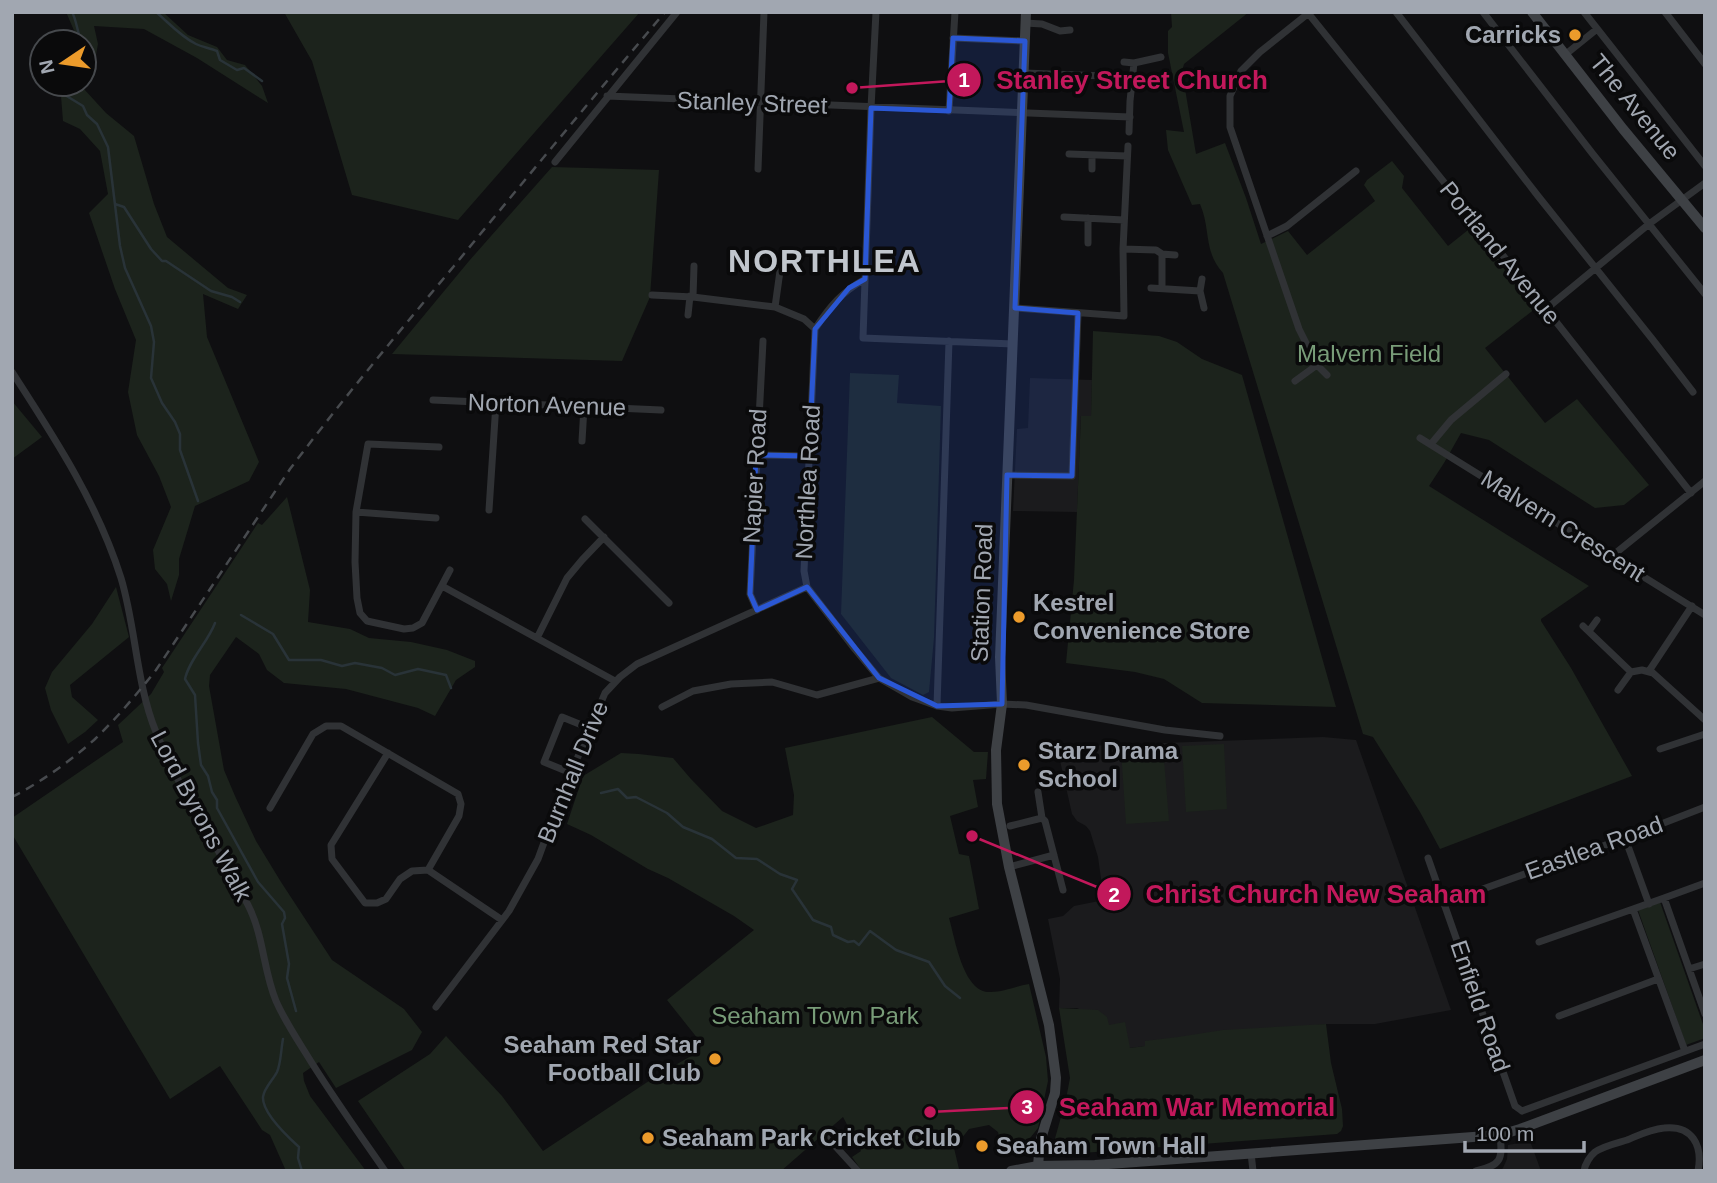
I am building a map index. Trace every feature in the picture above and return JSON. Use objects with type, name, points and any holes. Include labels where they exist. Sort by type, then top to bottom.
[{"type":"main road","name":"The Avenue","points":[[1532,12],[1623,129],[1705,228]]},
{"type":"main road","name":"Station Road","points":[[1026,17],[1000,657],[1002,704],[995,784],[1009,867],[1049,1025],[1055,1062],[1055,1093],[1043,1134],[1038,1166]]},
{"type":"main road","points":[[1011,1171],[1038,1166],[1500,1135],[1705,1060]]},
{"type":"main road","points":[[1043,1134],[1046,1154],[1052,1166]]},
{"type":"street","points":[[555,162],[677,12]]},
{"type":"street","points":[[758,169],[764,12]]},
{"type":"street","points":[[876,12],[863,338],[1013,344]]},
{"type":"street","points":[[949,111],[955,12]]},
{"type":"street","points":[[1396,12],[1693,392]]},
{"type":"street","points":[[1483,12],[1705,294]]},
{"type":"street","points":[[1584,12],[1705,166]]},
{"type":"street","points":[[1665,12],[1705,64]]},
{"type":"street","points":[[1309,13],[1260,52],[1241,71],[1230,96],[1230,127],[1298,329],[1317,365],[1327,376]]},
{"type":"street","name":"Portland Avenue","points":[[1309,13],[1691,493]]},
{"type":"street","points":[[1026,17],[1059,32],[1070,30]]},
{"type":"street","points":[[1566,54],[1597,29]]},
{"type":"street","points":[[953,38],[1025,41]]},
{"type":"street","points":[[1124,62],[1134,63],[1161,57]]},
{"type":"street","points":[[1129,132],[1134,63]]},
{"type":"street","points":[[1024,73],[1106,76]]},
{"type":"street","name":"Stanley Street","points":[[607,96],[1130,117]]},
{"type":"street","points":[[1015,307],[1124,316],[1123,249],[1128,146]]},
{"type":"street","points":[[1069,154],[1127,156]]},
{"type":"street","points":[[1092,155],[1092,169]]},
{"type":"street","points":[[1267,236],[1287,226],[1356,172]]},
{"type":"street","points":[[1546,309],[1649,224],[1705,183]]},
{"type":"street","points":[[1064,217],[1124,220]]},
{"type":"street","points":[[1088,218],[1088,243]]},
{"type":"street","points":[[1123,249],[1156,250],[1162,254],[1175,254]]},
{"type":"street","points":[[1162,254],[1162,288]]},
{"type":"street","points":[[688,316],[694,266]]},
{"type":"street","points":[[775,307],[780,271]]},
{"type":"street","points":[[652,295],[691,296],[775,307],[804,320],[815,329],[828,310],[849,288],[865,279]]},
{"type":"street","points":[[1202,279],[1200,291],[1204,308]]},
{"type":"street","points":[[1151,288],[1200,291]]},
{"type":"street","points":[[1007,475],[1072,476],[1078,313]]},
{"type":"street","name":"Northlea Road","points":[[815,329],[804,571],[807,587],[879,678],[912,697],[937,706],[952,708],[1026,705],[1165,730],[1220,736]]},
{"type":"street","name":"Napier Road","points":[[757,610],[750,594],[763,341]]},
{"type":"street","points":[[937,706],[949,341]]},
{"type":"street","points":[[1294,382],[1317,365]]},
{"type":"street","name":"Lord Byrons Walk","points":[[12,372],[66,457],[101,524],[121,580],[142,687],[155,730],[201,822],[248,904],[260,935],[270,984],[281,1012],[328,1090],[385,1171]]},
{"type":"street","points":[[1431,444],[1451,420],[1506,374]]},
{"type":"street","name":"Norton Avenue","points":[[433,400],[661,410]]},
{"type":"street","points":[[489,510],[496,403]]},
{"type":"street","points":[[582,441],[584,407]]},
{"type":"street","name":"Malvern Crescent","points":[[1420,438],[1705,615]]},
{"type":"street","points":[[439,447],[369,444],[356,512],[355,562],[360,613],[367,621],[404,629],[413,628],[422,623],[450,570]]},
{"type":"street","points":[[756,455],[809,456]]},
{"type":"street","points":[[1612,556],[1705,481]]},
{"type":"street","points":[[356,512],[436,518]]},
{"type":"street","points":[[585,519],[669,603]]},
{"type":"street","points":[[537,638],[567,579],[604,537]]},
{"type":"street","points":[[442,586],[615,681]]},
{"type":"street","name":"Burnhall Drive","points":[[436,1007],[509,911],[538,859],[589,728],[605,693],[615,681],[637,664],[807,587]]},
{"type":"street","points":[[1649,671],[1692,606]]},
{"type":"street","points":[[1597,620],[1586,628],[1631,671],[1653,673],[1705,720]]},
{"type":"street","points":[[1618,690],[1631,671]]},
{"type":"street","points":[[662,707],[693,691],[731,684],[772,682],[817,695],[879,678]]},
{"type":"street","points":[[571,773],[544,762],[562,717],[589,728]]},
{"type":"street","points":[[270,808],[313,734],[326,726],[341,726],[458,794],[461,804],[459,816],[428,870]]},
{"type":"street","points":[[1671,756],[1664,748],[1705,733]]},
{"type":"street","points":[[388,753],[331,845],[332,859],[365,903],[377,903],[386,899],[400,879],[412,871],[428,870],[502,920]]},
{"type":"street","points":[[1038,792],[1042,818],[1063,890]]},
{"type":"street","name":"Eastlea Road","points":[[1444,903],[1705,807]]},
{"type":"street","points":[[1010,826],[1042,818]]},
{"type":"street","points":[[1625,838],[1649,904]]},
{"type":"street","points":[[1009,867],[1054,855]]},
{"type":"street","name":"Enfield Road","points":[[1428,858],[1515,1106],[1522,1111]]},
{"type":"street","points":[[1539,943],[1705,883]]},
{"type":"street","points":[[1664,898],[1705,1014]]},
{"type":"street","points":[[1633,909],[1685,1051]]},
{"type":"street","points":[[1689,969],[1705,964]]},
{"type":"street","points":[[1559,1016],[1658,979]]},
{"type":"street","points":[[1520,1129],[1522,1111],[1705,1044]]},
{"type":"street","points":[[1584,1171],[1596,1151],[1664,1127],[1688,1132],[1693,1138],[1699,1154],[1698,1171]]},
{"type":"street","points":[[1476,1171],[1490,1167],[1500,1160],[1500,1135]]},
{"type":"street","points":[[826,1136],[858,1171]]},
{"type":"street","points":[[1251,1153],[1253,1171]]},
{"type":"highlighted area","points":[[953,38],[1025,41],[1015,308],[1078,313],[1072,476],[1007,475],[1002,704],[937,706],[879,678],[807,587],[757,610],[750,594],[756,455],[809,456],[815,329],[849,288],[865,279],[871,108],[949,111]]},
{"type":"shaded area","points":[[1030,378],[1092,380],[1091,416],[1081,416],[1077,512],[1013,511],[1017,429],[1028,428]]},
{"type":"shaded area","points":[[1323,737],[1356,740],[1451,1010],[1375,1024],[1326,1024],[1130,1048],[1108,1025],[1077,1008],[1059,1008],[1060,979],[1048,919],[1063,916],[1074,906],[1104,900],[1098,857],[1090,831],[1072,814],[1057,747]]},
{"type":"shaded area","points":[[1530,1141],[1541,1171],[1500,1171],[1507,1159],[1508,1145]]},
{"type":"green space","points":[[66,12],[163,12],[188,35],[217,47],[227,60],[245,65],[262,86],[268,103],[197,58],[144,29],[94,26],[73,28]]},
{"type":"green space","points":[[284,12],[640,12],[458,220],[352,195],[312,61]]},
{"type":"green space","name":"Malvern Field","points":[[1171,12],[1249,12],[1184,64],[1182,71],[1196,154],[1225,143],[1261,244],[1288,231],[1307,255],[1375,201],[1364,185],[1392,161],[1404,176],[1402,188],[1448,246],[1473,226],[1536,308],[1485,348],[1545,423],[1577,399],[1649,485],[1624,505],[1595,508],[1489,440],[1461,433],[1429,486],[1589,586],[1541,621],[1632,776],[1440,849],[1373,737],[1363,734],[1223,273],[1210,248],[1200,204],[1192,205],[1168,150],[1166,130],[1184,132],[1168,53]]},
{"type":"green space","points":[[61,98],[92,98],[134,136],[154,204],[167,237],[228,288],[247,295],[238,309],[203,294],[207,337],[259,462],[249,481],[195,506],[179,559],[179,575],[171,601],[167,584],[155,569],[153,550],[171,507],[159,476],[137,435],[128,392],[136,340],[89,213],[108,194],[100,151],[80,129],[63,121]]},
{"type":"green space","points":[[552,167],[659,170],[650,297],[622,361],[392,354],[469,261]]},
{"type":"green space","points":[[1093,331],[1159,336],[1177,342],[1202,359],[1242,375],[1336,707],[1202,703],[1164,679],[1135,672],[1066,663],[1074,580],[1081,416],[1091,416]]},
{"type":"green space","points":[[850,373],[899,375],[897,403],[941,406],[934,638],[929,692],[923,695],[891,678],[841,614]]},
{"type":"green space","points":[[12,401],[42,437],[12,459]]},
{"type":"green space","points":[[287,497],[310,590],[308,622],[350,629],[369,638],[411,642],[447,650],[475,661],[475,667],[456,680],[435,716],[418,708],[346,689],[284,683],[267,670],[259,654],[236,637],[210,675],[209,686],[224,770],[256,841],[332,960],[404,1009],[422,1032],[412,1050],[336,1088],[319,1062],[303,1073],[310,1096],[366,1171],[286,1171],[270,1135],[262,1130],[220,1066],[170,1099],[12,834],[12,818],[123,742],[118,725],[151,694],[164,672],[162,668],[258,523],[262,525]]},
{"type":"green space","points":[[116,587],[129,637],[70,685],[72,697],[98,720],[68,744],[51,710],[45,688],[52,672],[92,624]]},
{"type":"green space","name":"Seaham Town Park","points":[[932,717],[974,752],[988,752],[986,779],[973,780],[978,807],[950,816],[959,854],[969,856],[979,909],[949,918],[962,963],[973,984],[981,990],[991,992],[1029,984],[1046,1057],[1048,1081],[1038,1128],[1023,1147],[1004,1157],[998,1132],[989,1125],[969,1129],[954,1148],[959,1169],[954,1171],[862,1171],[852,1157],[861,1151],[843,1117],[781,1171],[406,1171],[358,1101],[430,1054],[446,1036],[502,1096],[543,1151],[658,1075],[698,1052],[702,1044],[667,1000],[754,930],[668,878],[567,824],[583,776],[621,753],[673,758],[722,811],[756,828],[793,815],[794,795],[785,748]]},
{"type":"green space","points":[[1224,744],[1227,809],[1186,812],[1182,746]]},
{"type":"green space","points":[[1163,747],[1169,821],[1126,824],[1121,750]]},
{"type":"green space","points":[[1660,902],[1705,1030],[1705,1038],[1686,1045],[1638,910]]},
{"type":"green space","points":[[1059,1008],[1098,1010],[1107,1017],[1109,1025],[1125,1022],[1130,1048],[1145,1046],[1145,1041],[1223,1030],[1326,1024],[1331,1063],[1342,1109],[1341,1131],[1337,1134],[1069,1154],[1062,1152],[1054,1146],[1054,1142],[1070,1078]]},
{"type":"waterway","points":[[72,12],[77,28]]},
{"type":"waterway","points":[[156,12],[190,41],[217,51],[220,60],[237,70],[244,68],[262,81]]},
{"type":"waterway","points":[[70,98],[83,106],[87,115],[97,124],[108,147],[125,268],[151,326],[154,342],[151,378],[180,434],[180,450],[198,501]]},
{"type":"waterway","points":[[115,204],[124,207],[162,261],[211,291],[240,302]]},
{"type":"waterway","points":[[241,615],[273,634],[289,660],[321,660],[342,666],[355,663],[382,668],[395,675],[418,669],[446,675],[451,688]]},
{"type":"waterway","points":[[215,623],[190,665],[185,679],[195,695],[201,765],[217,800],[217,808],[258,882],[284,912],[282,924],[289,964],[287,978],[296,1011]]},
{"type":"waterway","points":[[601,793],[618,789],[627,798],[636,797],[667,813],[683,827],[712,839],[736,858],[757,859],[780,874],[797,880],[792,889],[813,920],[831,927],[833,935],[859,945],[870,931],[896,950],[929,962],[945,986],[960,998]]},
{"type":"waterway","points":[[283,1039],[278,1068],[263,1097],[267,1110],[277,1124],[299,1147],[298,1158],[302,1171]]},
{"type":"railway","points":[[12,797],[65,764],[94,740],[156,670],[310,443],[391,341],[665,12]]},
{"type":"place","name":"Carricks","points":[[1575,35]]},
{"type":"place","name":"Stanley Street Church","points":[[852,88]]},
{"type":"place","name":"Kestrel Convenience Store","points":[[1019,617]]},
{"type":"place","name":"Starz Drama School","points":[[1024,765]]},
{"type":"place","name":"Christ Church New Seaham","points":[[972,836]]},
{"type":"place","name":"Seaham Red Star Football Club","points":[[715,1059]]},
{"type":"place","name":"Seaham War Memorial","points":[[930,1112]]},
{"type":"place","name":"Seaham Park Cricket Club","points":[[648,1138]]},
{"type":"place","name":"Seaham Town Hall","points":[[982,1146]]},
{"type":"district","name":"NORTHLEA","points":[[825,261]]}]
